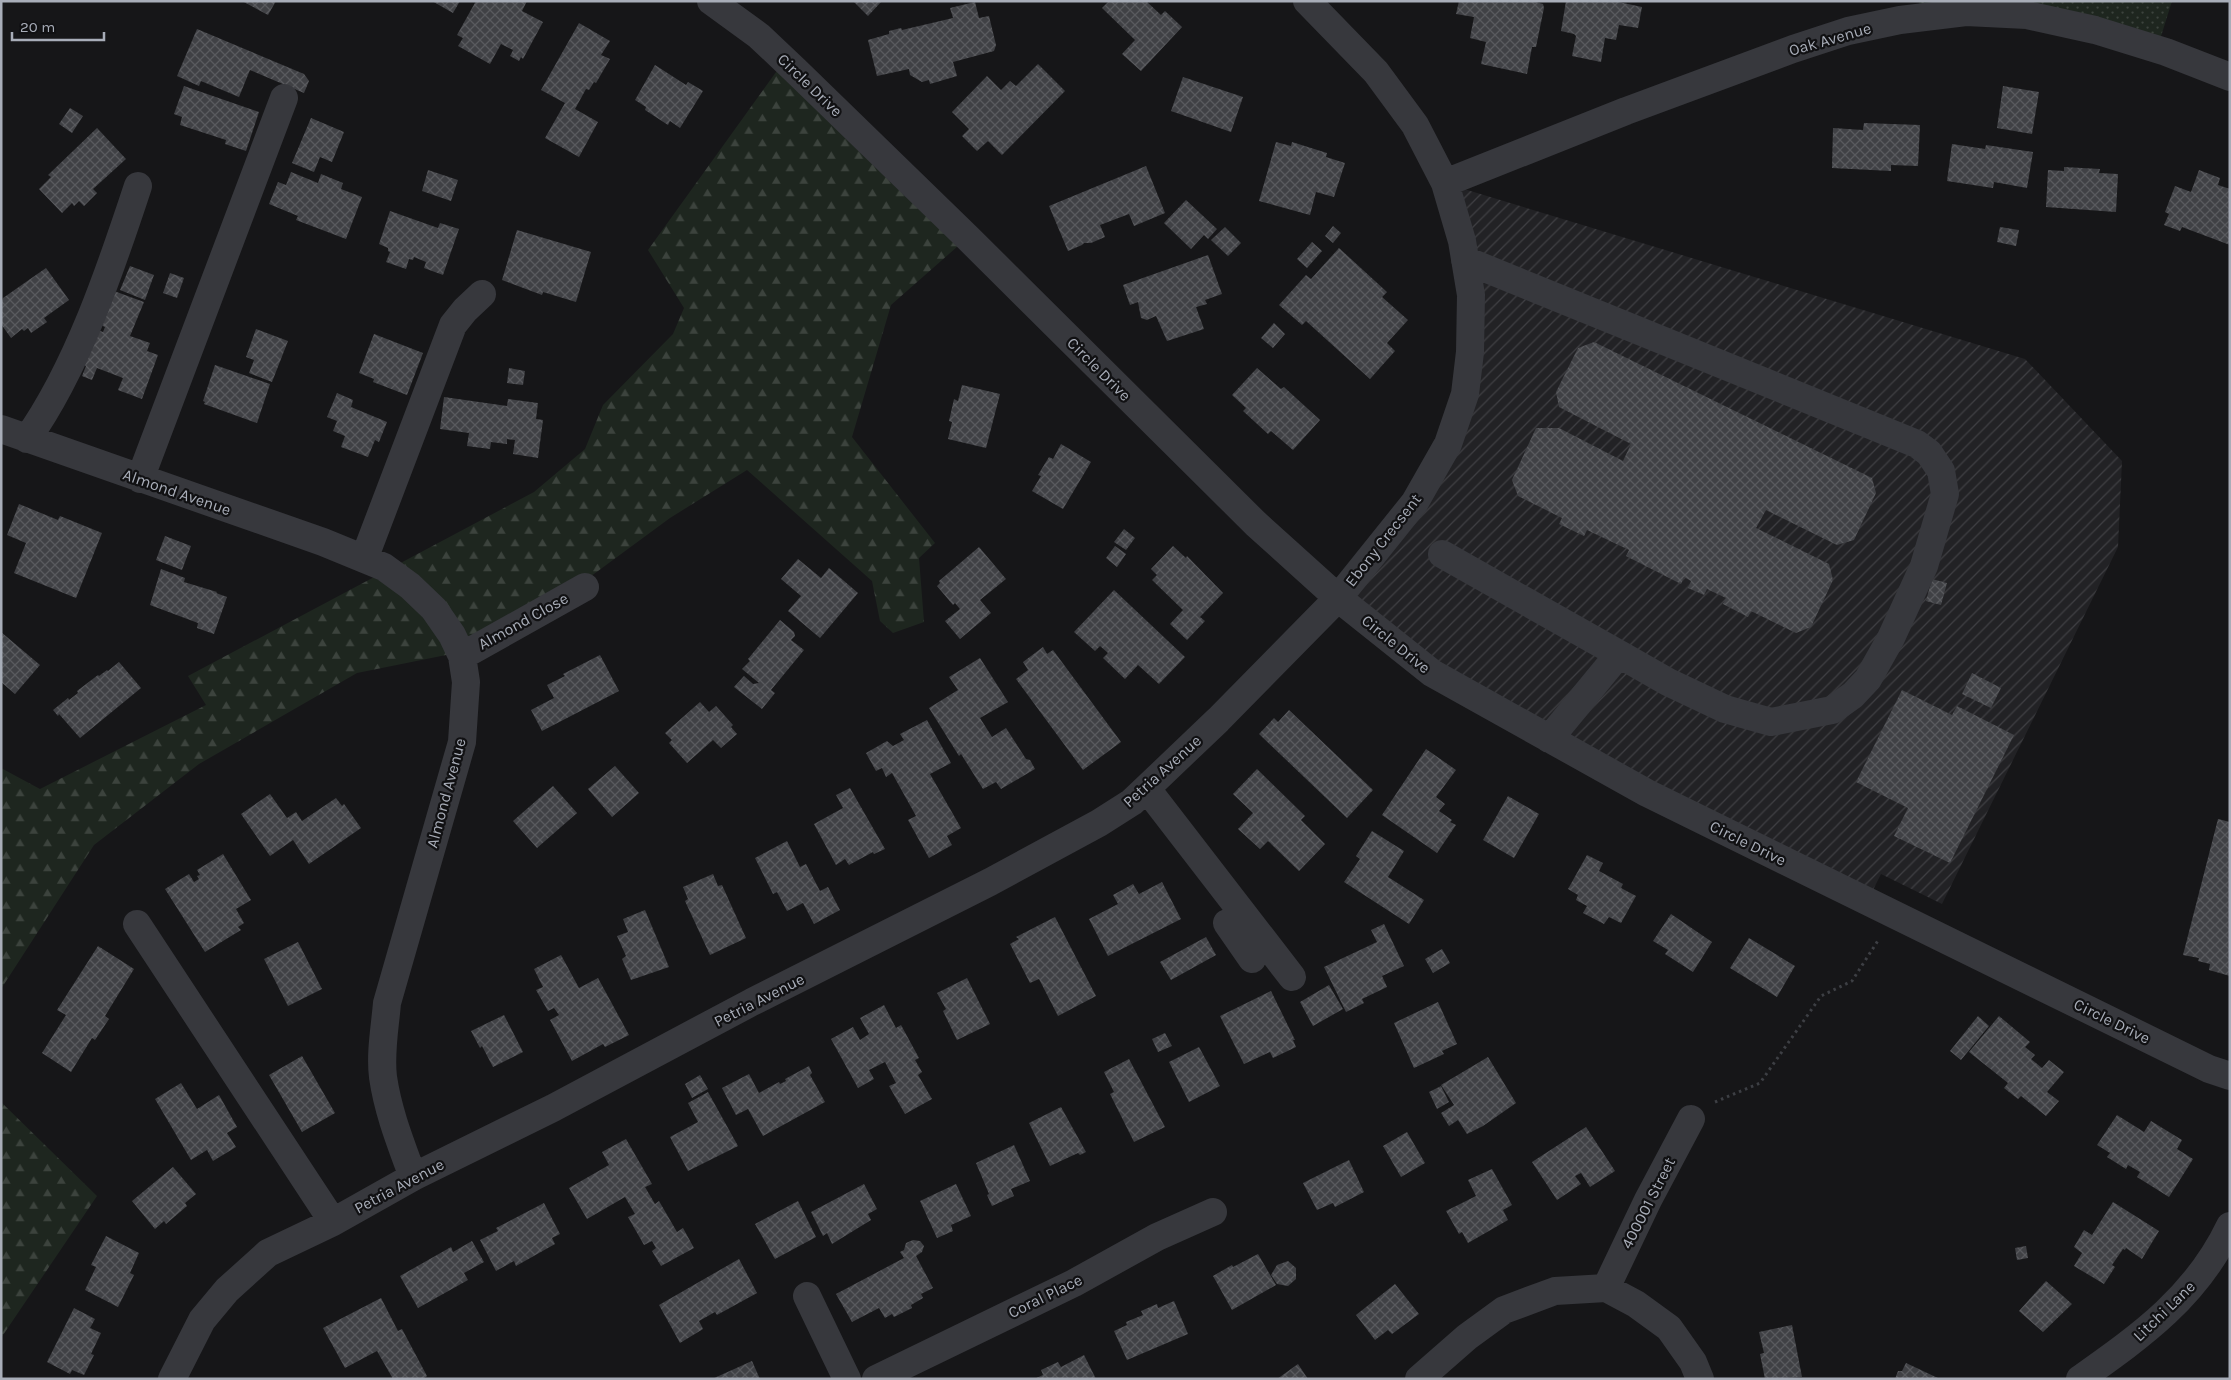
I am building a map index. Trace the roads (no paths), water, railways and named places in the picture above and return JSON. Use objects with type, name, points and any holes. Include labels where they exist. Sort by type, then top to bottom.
[{"type":"street","name":"Circle Drive","points":[[711,1],[759,36],[790,65],[968,238],[1256,524],[1338,598],[1432,673],[1647,794],[2209,1068],[2230,1076]]},
{"type":"street","name":"Ebony Crecsent","points":[[1308,1],[1376,72],[1415,125],[1445,183],[1465,260],[1471,295],[1470,352],[1465,394],[1448,444],[1415,502],[1338,598]]},
{"type":"street","name":"Oak Avenue","points":[[1445,183],[1626,111],[1793,49],[1848,31],[1900,20],[1966,12],[2026,15],[2104,32],[2166,52],[2230,76]]},
{"type":"street","points":[[140,479],[284,98]]},
{"type":"street","points":[[27,440],[47,411],[85,329],[121,239],[138,186]]},
{"type":"street","points":[[1442,554],[1668,682],[1725,709],[1771,722],[1832,710],[1853,695],[1868,679],[1891,638],[1924,566],[1945,494],[1941,471],[1929,453],[1917,444],[1465,260]]},
{"type":"street","points":[[364,559],[449,333],[465,310],[482,294]]},
{"type":"street","name":"Almond Avenue","points":[[1,429],[27,440],[323,542],[384,567],[410,586],[438,616],[452,635],[462,656],[466,682],[462,742],[387,1003],[383,1075],[390,1114],[413,1178]]},
{"type":"street","name":"Almond Close","points":[[462,656],[585,587]]},
{"type":"street","name":"Petria Avenue","points":[[172,1379],[202,1320],[227,1290],[268,1253],[333,1222],[413,1178],[553,1108],[752,1002],[990,882],[1099,823],[1142,794],[1338,598]]},
{"type":"street","points":[[1549,739],[1619,654]]},
{"type":"street","points":[[1142,794],[1252,959]]},
{"type":"street","points":[[1142,794],[1292,977]]},
{"type":"street","points":[[136,924],[333,1222]]},
{"type":"street","name":"400001 Street","points":[[1606,1288],[1648,1200],[1691,1119]]},
{"type":"street","name":"Coral Place","points":[[876,1379],[1074,1283],[1157,1237],[1213,1212]]},
{"type":"street","name":"Litchi Lane","points":[[2080,1379],[2142,1335],[2184,1296],[2217,1252],[2230,1226]]},
{"type":"street","points":[[1419,1379],[1467,1337],[1504,1310],[1555,1291],[1606,1288],[1636,1304],[1669,1328],[1692,1362],[1700,1379]]},
{"type":"street","points":[[807,1296],[847,1379]]}]
